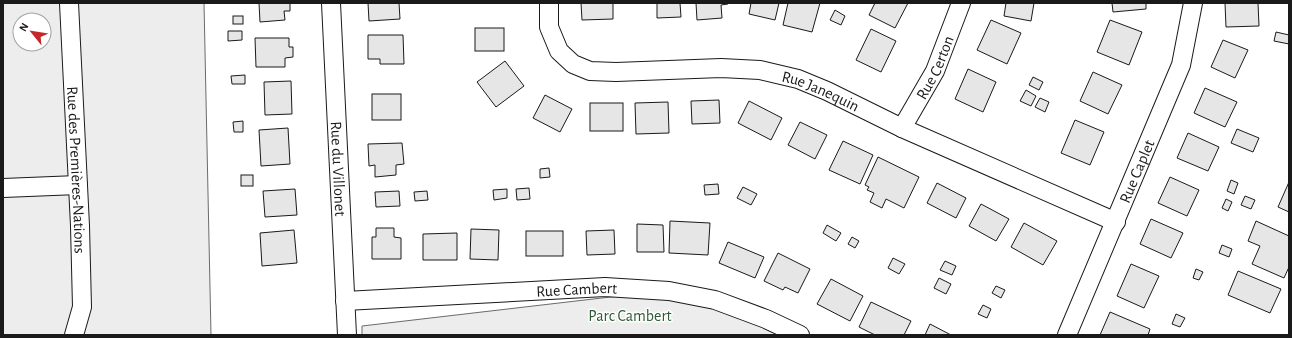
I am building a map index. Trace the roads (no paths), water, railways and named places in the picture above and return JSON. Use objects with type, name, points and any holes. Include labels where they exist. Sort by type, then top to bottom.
[{"type":"street","name":"Rue des Premières-Nations","points":[[69,3],[78,185],[82,307],[74,335]]},
{"type":"street","name":"Rue du Villonet","points":[[331,3],[347,335]]},
{"type":"street","name":"Rue Janequin","points":[[549,3],[549,27],[558,51],[573,64],[590,71],[616,72],[721,68],[760,70],[798,79],[827,91],[902,128],[1116,222]]},
{"type":"street","name":"Rue Certon","points":[[902,128],[935,71],[962,3]]},
{"type":"street","name":"Rue Caplet","points":[[1067,335],[1181,65],[1194,3]]},
{"type":"street","points":[[3,188],[78,185]]},
{"type":"street","name":"Rue Cambert","points":[[345,301],[605,287],[669,291],[715,300],[766,319],[800,335]]},
{"type":"park label","name":"Parc Cambert","points":[[630,315]]}]
